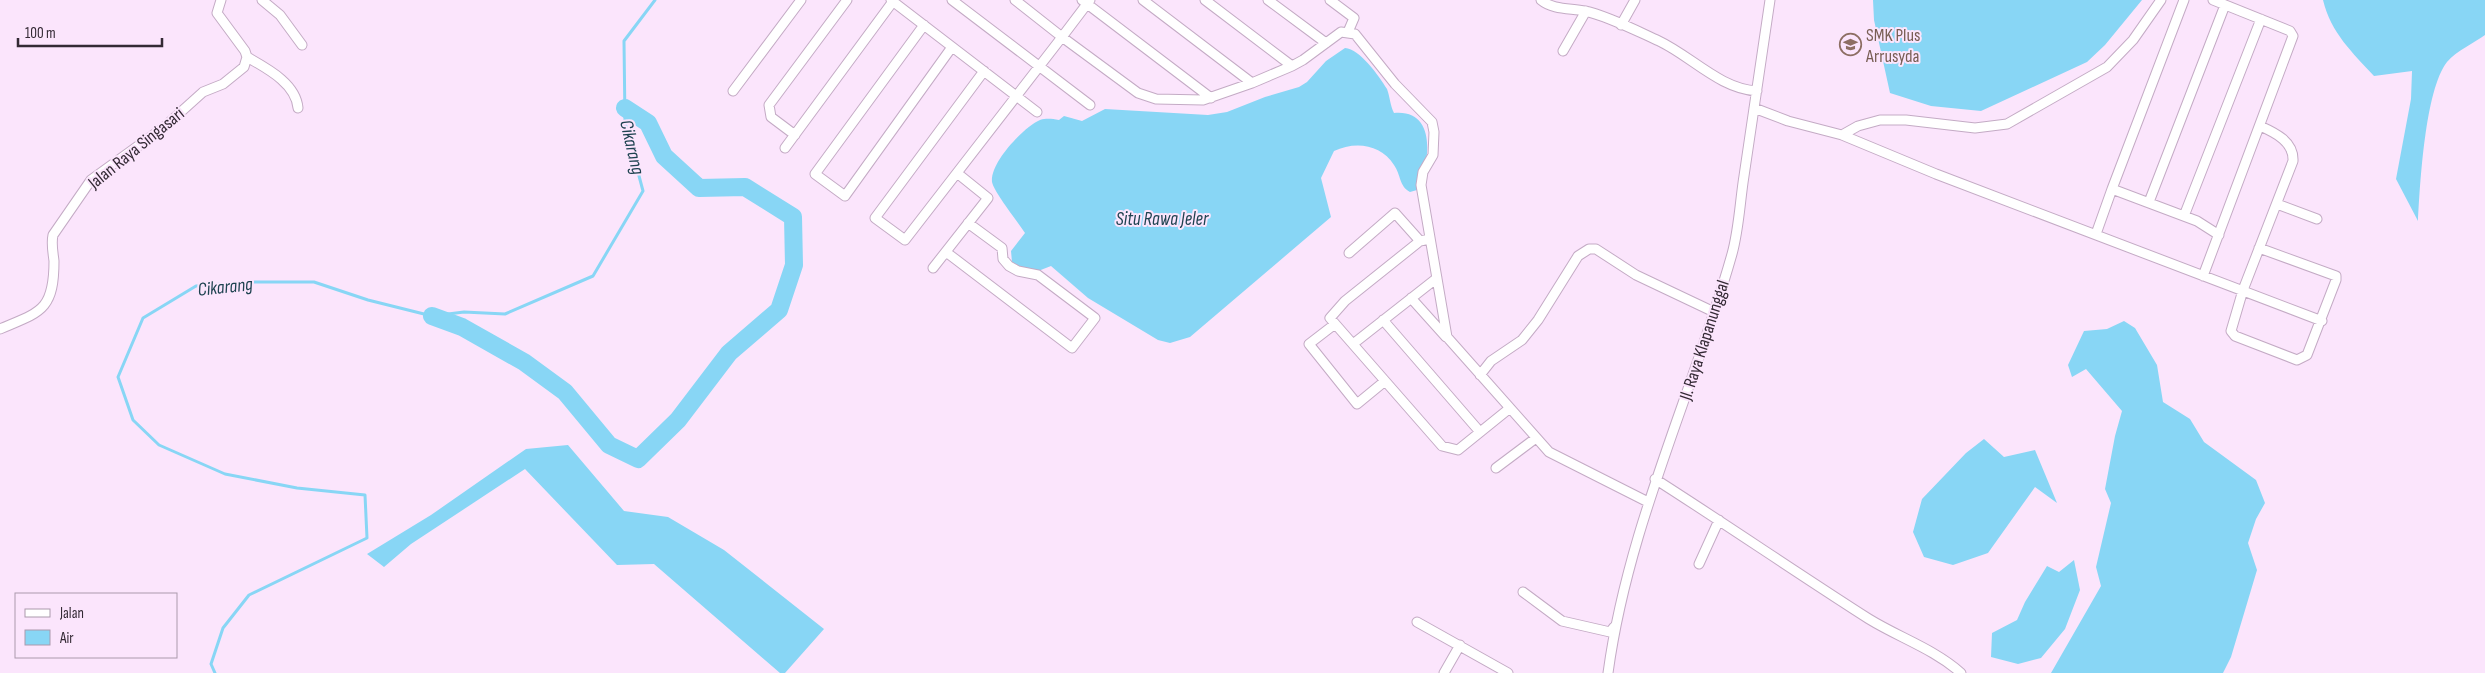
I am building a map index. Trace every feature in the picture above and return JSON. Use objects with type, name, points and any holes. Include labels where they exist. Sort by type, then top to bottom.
[{"type":"street","points":[[222,0],[217,13],[247,57],[290,88],[297,99],[298,108]]},
{"type":"street","points":[[262,0],[280,15],[302,45]]},
{"type":"street","points":[[734,91],[801,0]]},
{"type":"street","points":[[795,135],[772,117],[769,105],[847,0]]},
{"type":"street","points":[[952,0],[1090,105]]},
{"type":"street","points":[[1014,0],[1138,93],[1156,99],[1173,101],[1194,101],[1211,98],[1252,83],[1292,66],[1341,32],[1355,34],[1395,84],[1432,122],[1434,132],[1433,155],[1423,172],[1421,184],[1447,337]]},
{"type":"street","points":[[1143,0],[1252,83]]},
{"type":"street","points":[[1205,0],[1292,66]]},
{"type":"street","points":[[1268,0],[1326,43]]},
{"type":"street","points":[[1330,0],[1354,18],[1348,32]]},
{"type":"street","points":[[1541,0],[1552,6],[1586,11],[1621,25],[1661,42],[1693,63],[1744,90],[1756,91]]},
{"type":"street","points":[[1621,25],[1635,0]]},
{"type":"street","name":"Jl. Raya Klapanunggal","points":[[1608,673],[1614,627],[1625,580],[1648,502],[1692,382],[1733,252],[1770,0]]},
{"type":"street","points":[[1842,135],[1858,126],[1880,120],[1906,120],[1975,128],[2007,124],[2107,67],[2133,40],[2161,0]]},
{"type":"street","points":[[2096,234],[2184,0]]},
{"type":"street","points":[[2202,276],[2293,36],[2290,31],[2213,0]]},
{"type":"street","points":[[785,148],[893,1],[1037,112]]},
{"type":"street","points":[[984,71],[875,218],[905,240],[1062,37],[1086,1],[1211,98]]},
{"type":"street","points":[[2149,202],[2224,5]]},
{"type":"street","points":[[1563,51],[1586,11]]},
{"type":"street","points":[[2184,216],[2261,19]]},
{"type":"street","points":[[924,25],[815,174],[845,196],[952,47]]},
{"type":"street","name":"Jalan Raya Singasari","points":[[0,329],[24,321],[36,314],[47,302],[52,278],[53,235],[91,180],[163,128],[203,92],[223,84],[237,73],[244,67],[247,57]]},
{"type":"street","points":[[1754,108],[1788,121],[1842,135],[1936,174],[2322,321]]},
{"type":"street","points":[[2259,248],[2336,276],[2322,321],[2307,355],[2298,360],[2234,336],[2231,331],[2243,290],[2259,248],[2276,204],[2293,161],[2293,152],[2283,138],[2260,126]]},
{"type":"street","points":[[933,268],[988,198],[957,173]]},
{"type":"street","points":[[2112,189],[2184,216],[2219,235]]},
{"type":"street","points":[[2276,204],[2317,219]]},
{"type":"street","points":[[1349,253],[1395,213],[1420,241]]},
{"type":"street","points":[[946,252],[1072,348],[1095,318],[1038,275],[1018,271],[1009,266],[1003,260],[1002,248],[968,223]]},
{"type":"street","points":[[1430,239],[1420,241],[1346,301],[1330,318],[1442,446],[1458,450],[1510,408]]},
{"type":"street","points":[[1480,375],[1491,361],[1504,350],[1522,340],[1538,320],[1578,256],[1589,249],[1596,249],[1636,275],[1714,312]]},
{"type":"street","points":[[1353,344],[1437,278]]},
{"type":"street","points":[[1411,298],[1550,452],[1562,460],[1648,502]]},
{"type":"street","points":[[1383,320],[1480,432]]},
{"type":"street","points":[[1335,324],[1309,344],[1357,404],[1385,381]]},
{"type":"street","points":[[1496,468],[1536,438]]},
{"type":"street","points":[[1655,479],[1836,598],[1882,627],[1943,658],[1961,673]]},
{"type":"street","points":[[1698,564],[1719,520]]},
{"type":"street","points":[[1523,592],[1562,621],[1610,632],[1614,627]]},
{"type":"street","points":[[1417,622],[1508,673]]},
{"type":"street","points":[[1444,673],[1460,645]]},
{"type":"water","points":[[1873,0],[2142,0],[2105,45],[2087,62],[1981,111],[1931,106],[1890,93],[1874,20]]},
{"type":"water","points":[[2323,0],[2485,0],[2485,35],[2447,62],[2433,93],[2425,138],[2418,221],[2396,179],[2411,99],[2412,71],[2374,76],[2343,41],[2331,22]]},
{"type":"water","name":"Situ Rawa Jeler","points":[[1345,48],[1357,53],[1374,71],[1387,89],[1394,113],[1408,114],[1418,120],[1424,129],[1427,140],[1427,153],[1422,179],[1417,190],[1410,192],[1406,190],[1389,158],[1375,149],[1359,145],[1334,151],[1321,178],[1331,217],[1190,337],[1170,343],[1158,340],[1088,298],[1051,266],[1033,273],[1017,267],[1012,262],[1011,251],[1025,233],[1001,200],[992,182],[993,174],[996,165],[1009,146],[1033,124],[1045,119],[1059,120],[1064,116],[1082,121],[1105,109],[1208,115],[1227,112],[1265,97],[1299,87],[1307,82],[1326,61]]},
{"type":"water","points":[[2124,321],[2135,328],[2157,365],[2163,402],[2190,419],[2204,442],[2256,480],[2265,503],[2256,519],[2248,543],[2257,570],[2231,657],[2223,673],[2051,673],[2101,586],[2096,567],[2111,503],[2105,489],[2115,436],[2122,411],[2086,369],[2072,377],[2068,365],[2084,331],[2107,329]]},
{"type":"water","points":[[1984,439],[2004,457],[2035,450],[2057,503],[2035,487],[1988,553],[1953,565],[1924,557],[1913,532],[1922,499],[1966,453]]},
{"type":"water","points":[[568,445],[624,511],[668,517],[724,550],[824,629],[785,673],[780,673],[654,564],[617,565],[525,469],[411,544],[384,567],[367,554],[431,515],[526,449]]},
{"type":"water","points":[[2074,560],[2080,590],[2065,629],[2041,658],[2018,664],[1991,657],[1992,633],[2017,620],[2025,602],[2047,566],[2059,572]]},
{"type":"waterway","name":"Cikarang","points":[[215,673],[211,664],[223,628],[249,595],[367,538],[365,495],[297,488],[225,474],[159,445],[133,420],[118,377],[143,318],[196,286],[249,282],[314,282],[368,300],[432,316],[464,312],[505,314],[593,276],[643,191],[625,123],[624,41],[655,0]]},
{"type":"waterway","points":[[432,316],[462,327],[524,362],[565,392],[609,445],[638,459],[678,420],[729,353],[779,310],[794,265],[793,217],[745,187],[699,188],[664,156],[648,123],[625,108]]},
{"type":"place","name":"SMK Plus Arrusyda","points":[[1850,45]]}]
